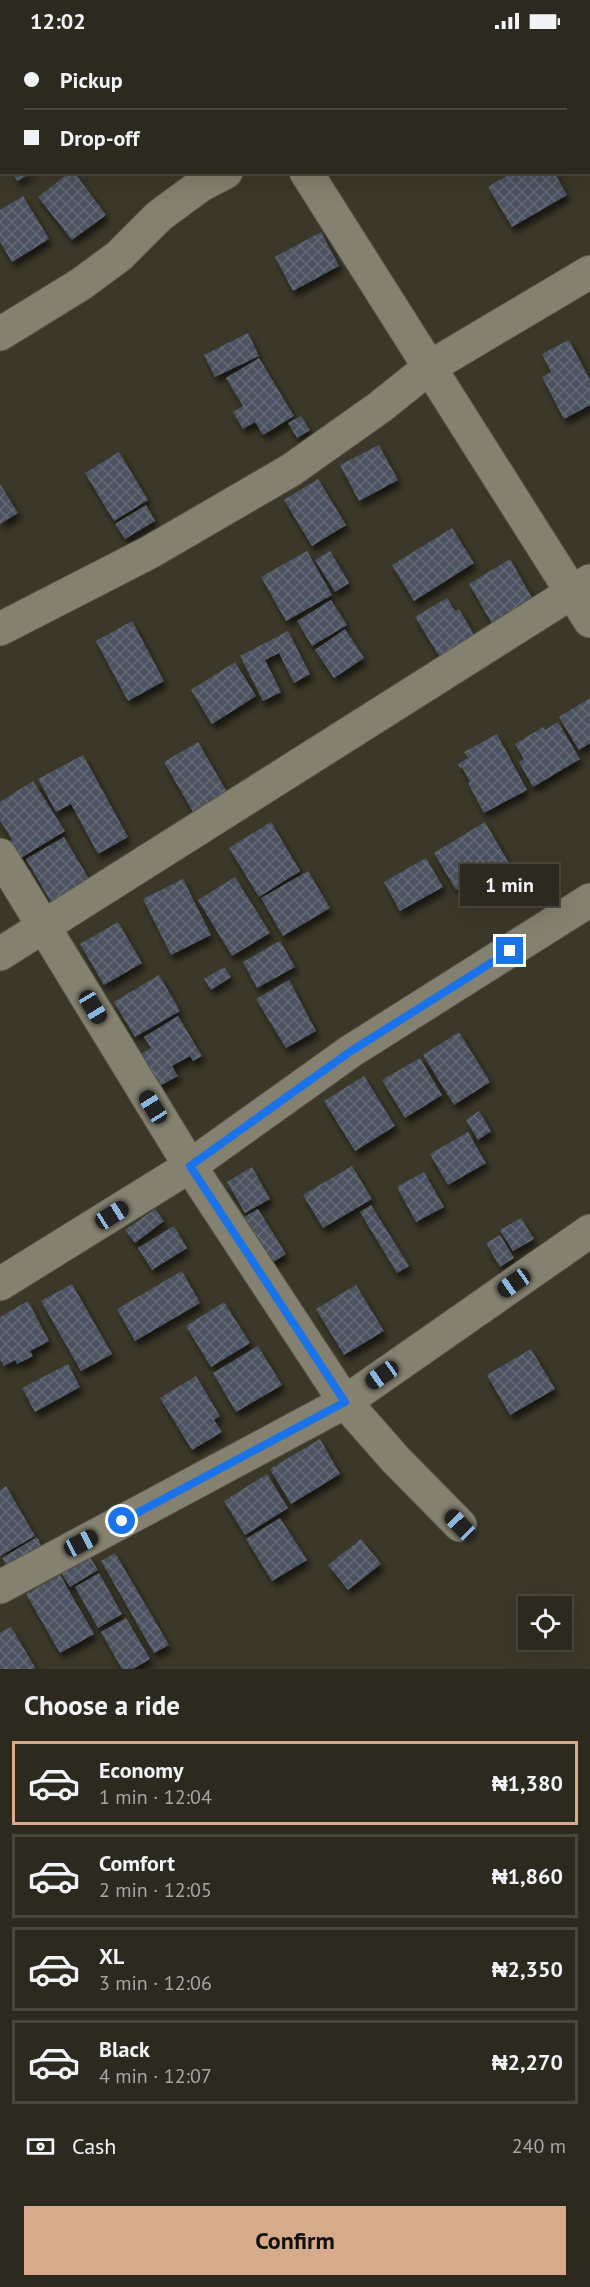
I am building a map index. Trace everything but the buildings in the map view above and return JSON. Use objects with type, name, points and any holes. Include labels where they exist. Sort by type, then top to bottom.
[{"type":"street","points":[[0,334],[81,284],[119,256],[159,216],[201,185],[222,174]]},
{"type":"street","points":[[307,174],[430,367],[581,587],[590,621]]},
{"type":"street","points":[[0,629],[150,552],[291,470],[380,407],[430,367],[590,272]]},
{"type":"street","points":[[0,954],[581,587]]},
{"type":"street","points":[[0,855],[190,1166],[345,1402],[396,1460],[460,1525]]},
{"type":"street","points":[[0,1284],[190,1166],[351,1051],[590,900]]},
{"type":"street","points":[[0,1587],[345,1402],[590,1231]]},
{"type":"route","points":[[122,1521],[345,1402],[190,1166],[351,1051],[510,951]]}]
